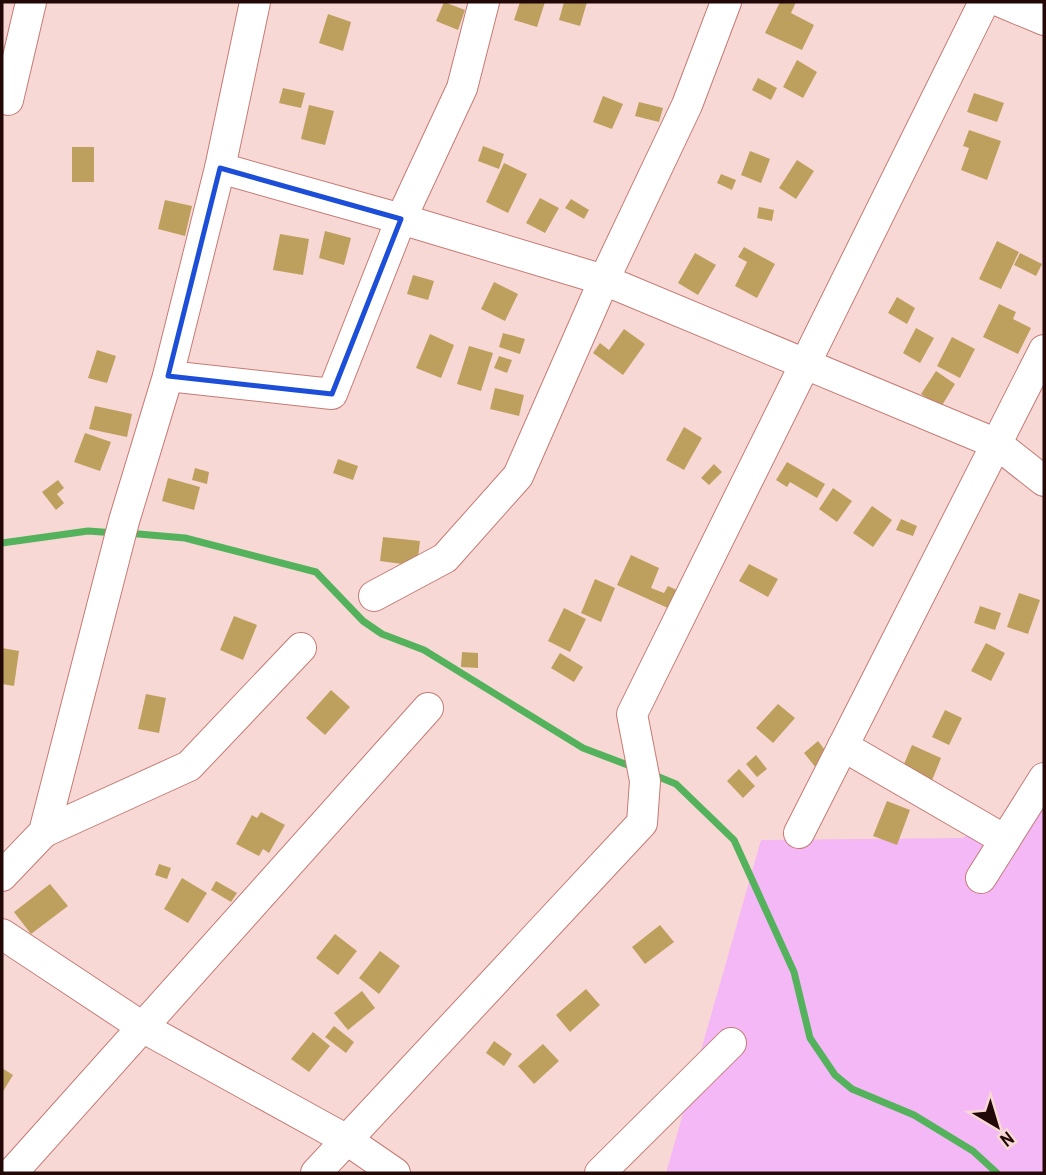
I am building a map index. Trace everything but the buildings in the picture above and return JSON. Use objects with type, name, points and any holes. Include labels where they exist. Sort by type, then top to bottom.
[{"type":"street","points":[[8,100],[31,2]]},
{"type":"street","points":[[44,832],[121,534],[168,376],[220,168],[254,2]]},
{"type":"street","points":[[168,376],[332,394],[401,219],[462,88],[484,2]]},
{"type":"street","points":[[374,596],[445,558],[518,476],[604,280],[687,105],[726,2]]},
{"type":"street","points":[[316,1173],[642,823],[643,769],[632,714],[803,363],[984,2]]},
{"type":"street","points":[[1001,2],[1044,20]]},
{"type":"street","points":[[220,168],[604,280],[997,444],[1044,481]]},
{"type":"street","points":[[799,833],[1044,350]]},
{"type":"street","points":[[2,876],[44,832],[189,766],[301,648]]},
{"type":"street","points":[[12,1173],[428,708]]},
{"type":"street","points":[[843,746],[1005,840]]},
{"type":"street","points":[[981,878],[1044,778]]},
{"type":"street","points":[[2,934],[144,1028],[347,1140],[395,1173]]},
{"type":"street","points":[[600,1173],[732,1043]]},
{"type":"highlighted area","points":[[220,168],[401,219],[332,394],[168,376]]},
{"type":"shaded area","points":[[1044,796],[1044,1173],[666,1173],[761,840],[962,838]]},
{"type":"waterway","points":[[2,543],[88,531],[116,533]]},
{"type":"waterway","points":[[127,533],[185,538],[316,572],[363,621],[382,634],[424,650],[583,748],[633,767]]},
{"type":"waterway","points":[[654,775],[676,784],[734,840],[794,972],[810,1038],[835,1075],[852,1089],[914,1115],[973,1151],[997,1173]]}]
